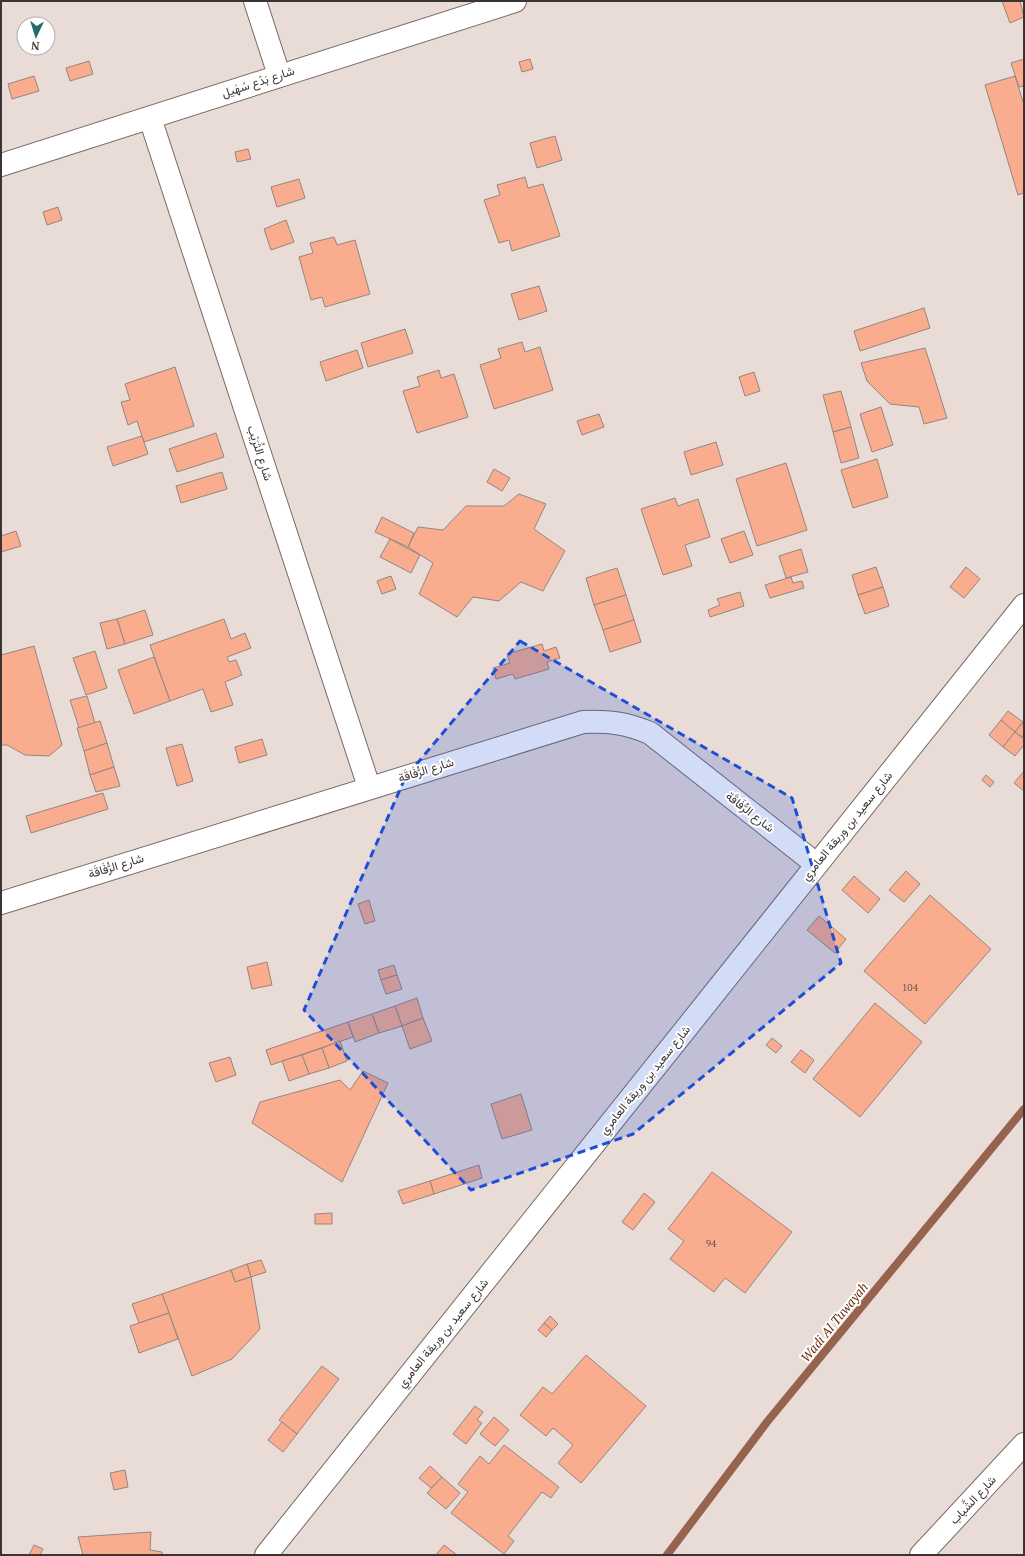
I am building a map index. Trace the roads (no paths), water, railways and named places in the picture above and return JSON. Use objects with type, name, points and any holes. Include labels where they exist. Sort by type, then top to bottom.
[{"type":"street","points":[[256,1],[279,75]]},
{"type":"street","name":"شارع بَدْع سْهَيل","points":[[1,165],[279,75],[515,1]]},
{"type":"street","name":"شارع الثُرَيْب","points":[[150,118],[369,787]]},
{"type":"street","name":"شارع سعيد بن وريقة العامري","points":[[266,1555],[1024,605]]},
{"type":"street","name":"شارع الرُّفَاقَة","points":[[1,903],[369,787],[583,722],[606,721],[621,723],[650,733],[816,864]]},
{"type":"street","name":"شارع الشَّباب","points":[[921,1555],[1024,1444]]},
{"type":"waterway","name":"Wadi Al Tuwayah","points":[[667,1555],[767,1422],[1024,1109]]}]
